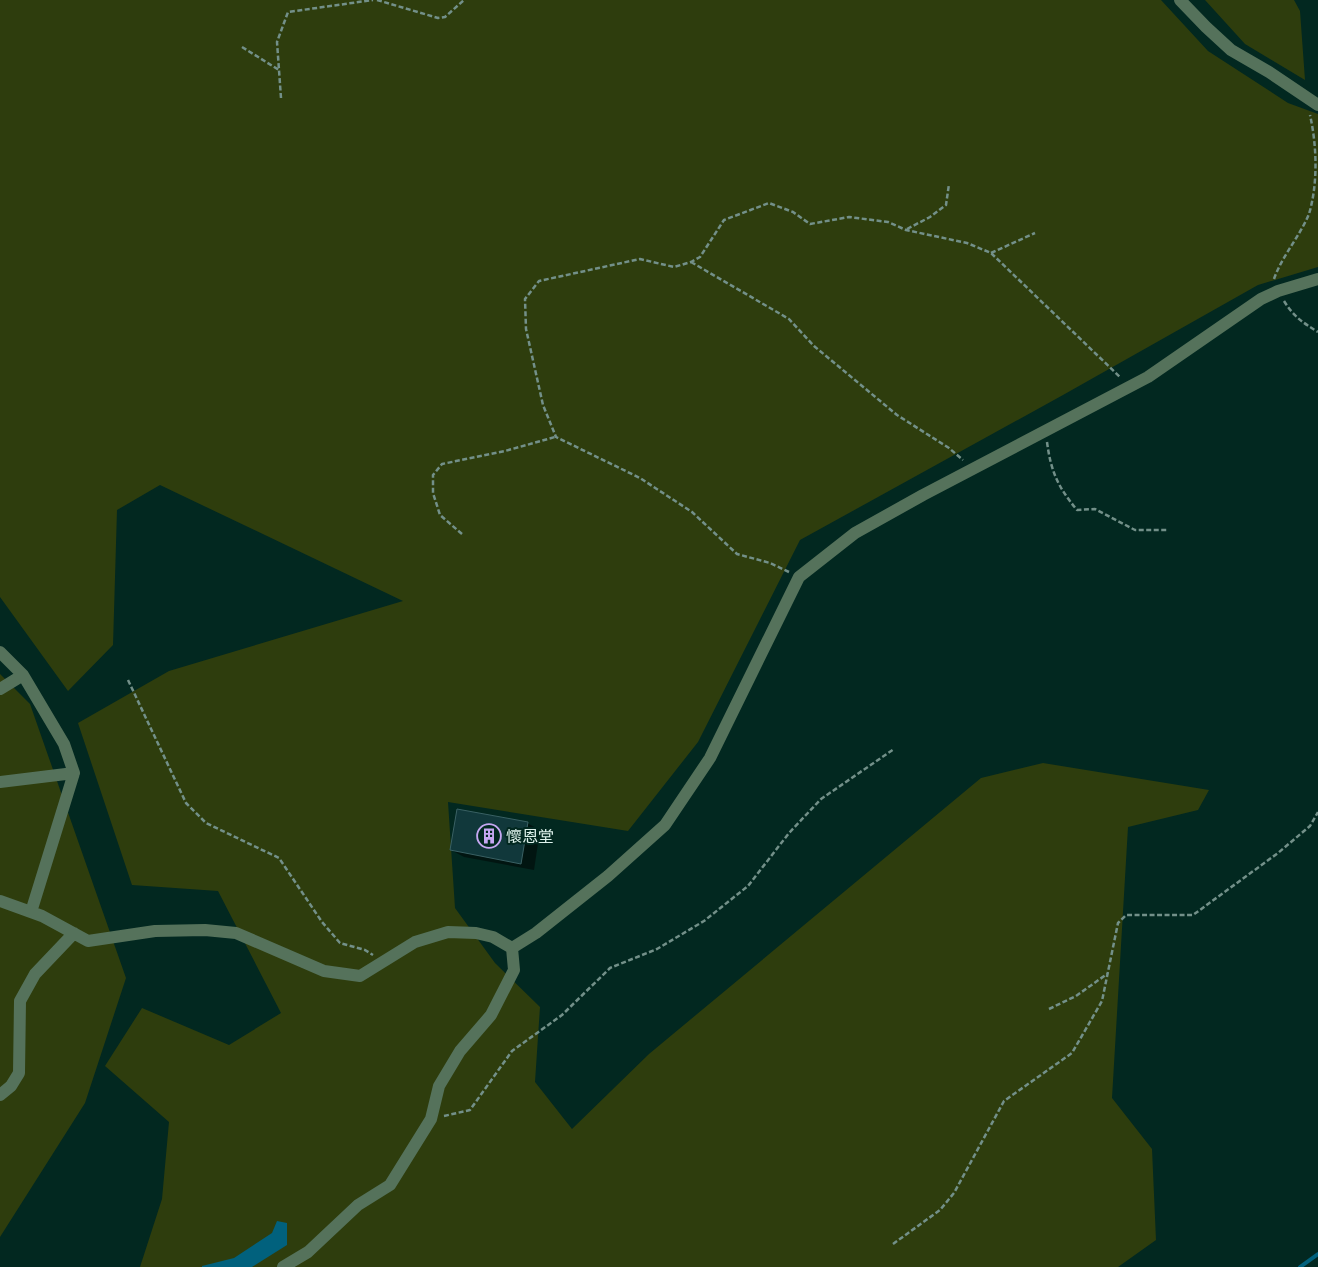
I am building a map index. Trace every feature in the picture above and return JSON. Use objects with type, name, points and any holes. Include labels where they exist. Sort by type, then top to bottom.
[{"type":"lane","points":[[1180,0],[1232,50],[1269,72],[1312,102]]},
{"type":"lane","points":[[512,948],[536,932],[608,876],[665,825],[710,758],[799,577],[855,533],[1148,378],[1261,299],[1274,293],[1318,280]]},
{"type":"lane","points":[[0,652],[23,675],[64,744],[74,773],[31,912]]},
{"type":"lane","points":[[0,689],[23,675]]},
{"type":"lane","points":[[0,782],[74,773]]},
{"type":"lane","points":[[0,901],[31,912],[88,941],[155,931],[205,930],[236,933],[324,971],[360,976],[415,942],[448,932],[476,933],[493,937],[512,948]]},
{"type":"lane","points":[[0,1095],[11,1086],[19,1072],[20,1001],[35,974],[74,934]]},
{"type":"lane","points":[[283,1267],[308,1252],[358,1205],[390,1185],[431,1119],[439,1086],[460,1051],[491,1015],[514,970],[512,948]]},
{"type":"path","points":[[281,98],[277,42],[288,12],[373,0]]},
{"type":"path","points":[[377,0],[438,18],[445,17],[464,0]]},
{"type":"path","points":[[242,47],[279,70]]},
{"type":"path","points":[[1312,102],[1316,141],[1316,190],[1310,213],[1275,276],[1274,293],[1292,314],[1318,332]]},
{"type":"path","points":[[906,230],[930,217],[946,205],[949,184]]},
{"type":"path","points":[[556,437],[543,405],[526,329],[525,299],[539,281],[640,259],[674,267],[691,262],[700,257],[724,220],[769,203],[792,212],[810,224],[849,217],[888,222],[906,230],[967,243],[992,253],[1130,387]]},
{"type":"path","points":[[992,253],[1035,233]]},
{"type":"path","points":[[691,262],[789,319],[814,346],[897,415],[949,448],[973,469]]},
{"type":"path","points":[[1046,431],[1049,461],[1061,490],[1077,510],[1095,510],[1135,530],[1168,530]]},
{"type":"path","points":[[462,534],[440,515],[433,493],[433,475],[442,464],[505,451],[556,437],[640,478],[692,512],[737,554],[770,563],[799,577]]},
{"type":"path","points":[[128,680],[186,802],[206,823],[280,858],[322,922],[340,943],[366,950],[382,962]]},
{"type":"path","points":[[431,1119],[470,1110],[512,1051],[562,1016],[610,968],[657,949],[704,922],[748,886],[789,833],[821,799],[894,749]]},
{"type":"path","points":[[893,1244],[940,1210],[954,1193],[1004,1101],[1072,1052],[1102,1001],[1118,923],[1126,915],[1193,915],[1278,853],[1310,826],[1318,812]]},
{"type":"path","points":[[1049,1009],[1076,996],[1108,973]]},
{"type":"green space","points":[[0,0],[1161,0],[1208,51],[1288,103],[1318,114],[1318,267],[1258,285],[800,540],[698,742],[628,831],[448,802],[455,908],[495,963],[540,1007],[535,1082],[572,1129],[649,1054],[981,778],[1043,763],[1209,790],[1198,810],[1128,827],[1112,1098],[1152,1149],[1156,1240],[1118,1267],[140,1267],[162,1199],[169,1122],[105,1066],[142,1008],[229,1045],[281,1013],[218,891],[132,885],[78,723],[169,671],[403,601],[160,485],[117,510],[113,645],[68,691],[0,597]]},
{"type":"green space","points":[[1205,0],[1294,0],[1300,11],[1305,80],[1245,44]]},
{"type":"green space","points":[[0,674],[30,704],[126,978],[85,1103],[0,1237]]},
{"type":"water","points":[[277,1221],[287,1223],[287,1245],[252,1267],[202,1267],[234,1258],[272,1233]]},
{"type":"building","name":"懷恩堂","points":[[457,809],[528,822],[521,864],[450,850]]},
{"type":"waterway","points":[[1300,1267],[1318,1254]]},
{"type":"place","name":"懷恩堂","points":[[489,836]]}]
